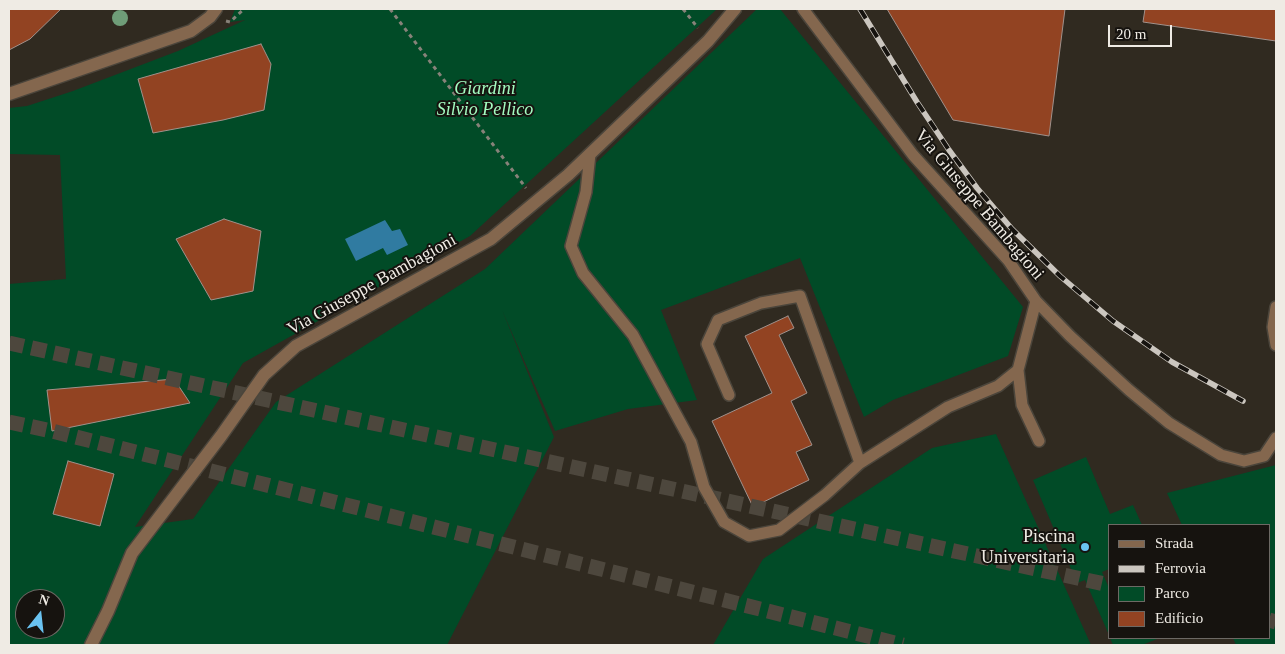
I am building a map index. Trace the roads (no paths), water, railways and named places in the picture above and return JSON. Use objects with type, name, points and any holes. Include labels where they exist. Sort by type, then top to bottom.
[{"type":"street","points":[[9,94],[191,31],[210,17],[216,9]]},
{"type":"street","name":"Via Giuseppe Bambagioni","points":[[91,645],[132,553],[264,376],[296,346],[491,239],[568,175],[708,41],[734,9]]},
{"type":"lane","name":"Via Giuseppe Bambagioni","points":[[803,9],[912,155],[1008,260],[1036,300],[1018,370]]},
{"type":"lane","points":[[590,154],[586,192],[571,246],[583,273],[633,335],[691,442],[704,487],[724,522],[749,536],[779,530],[825,495],[860,463],[948,407],[998,386],[1018,370]]},
{"type":"lane","points":[[729,395],[707,344],[718,320],[761,303],[800,296],[860,463]]},
{"type":"lane","points":[[1036,300],[1070,336],[1129,390],[1169,423],[1220,454],[1244,461],[1264,456],[1276,438]]},
{"type":"lane","points":[[1276,307],[1273,328],[1276,344]]},
{"type":"lane","points":[[1018,370],[1022,405],[1039,440]]},
{"type":"water","points":[[385,220],[392,231],[400,229],[408,245],[387,255],[383,248],[356,261],[345,239]]},
{"type":"tunnel","points":[[9,343],[1108,585]]},
{"type":"tunnel","points":[[9,422],[52,431],[903,645]]},
{"type":"tunnel","points":[[1270,620],[1276,622]]},
{"type":"railway","points":[[860,9],[949,150],[977,188],[1012,229],[1060,276],[1113,321],[1172,362],[1243,401]]},
{"type":"place","name":"Piscina Universitaria","points":[[1085,547]]},
{"type":"park label","name":"Giardini Silvio Pellico","points":[[485,99]]}]
